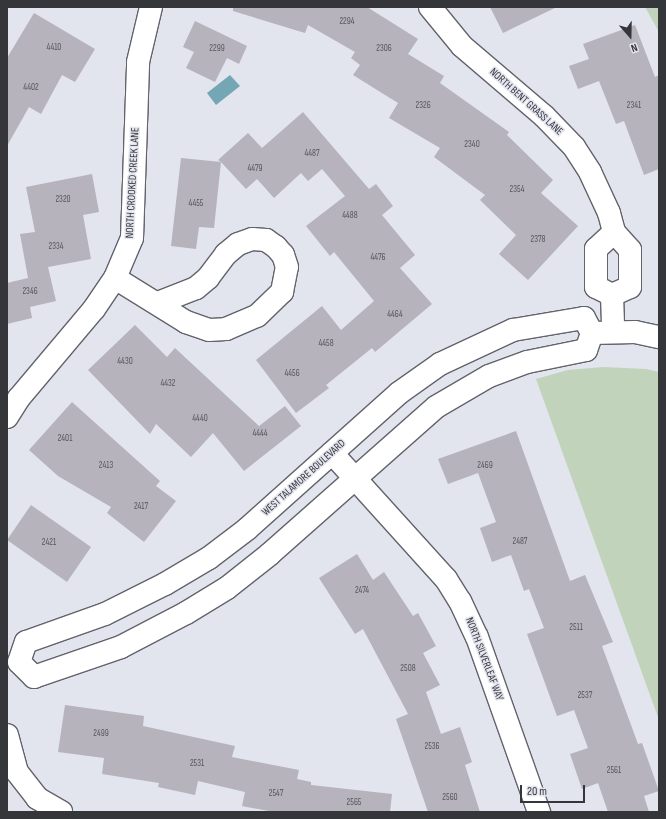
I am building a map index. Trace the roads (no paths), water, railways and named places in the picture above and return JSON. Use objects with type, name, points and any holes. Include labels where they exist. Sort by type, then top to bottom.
[{"type":"street","name":"NORTH CROOKED CREEK LANE","points":[[7,417],[19,398],[94,309],[115,278],[132,238],[138,62],[151,7]]},
{"type":"street","name":"NORTH BENT GRASS LANE","points":[[430,7],[462,46],[544,116],[574,147],[590,172],[609,213],[614,232],[630,250],[630,287],[612,294]]},
{"type":"street","points":[[614,232],[596,249],[596,287],[612,294],[602,332],[635,332],[659,336]]},
{"type":"street","points":[[115,278],[158,303],[186,322],[209,330],[226,330],[257,316],[282,292],[287,267],[283,255],[276,247],[266,240],[252,239],[238,244],[226,254],[208,278],[196,288],[158,303]]},
{"type":"street","name":"WEST TALAMORE BOULEVARD","points":[[584,318],[602,332],[586,350],[527,362],[489,376],[464,389],[436,407],[270,554],[227,588],[156,630],[121,647],[34,677],[13,663],[26,642],[105,614],[165,584],[209,558],[247,529],[399,393],[440,364],[476,345],[513,330],[584,318]]},
{"type":"street","name":"NORTH SILVERLEAF WAY","points":[[332,453],[446,579],[460,601],[477,637],[539,812]]},
{"type":"street","points":[[7,735],[17,772],[37,798],[61,812]]},
{"type":"water","points":[[230,75],[240,86],[216,105],[207,93]]}]
